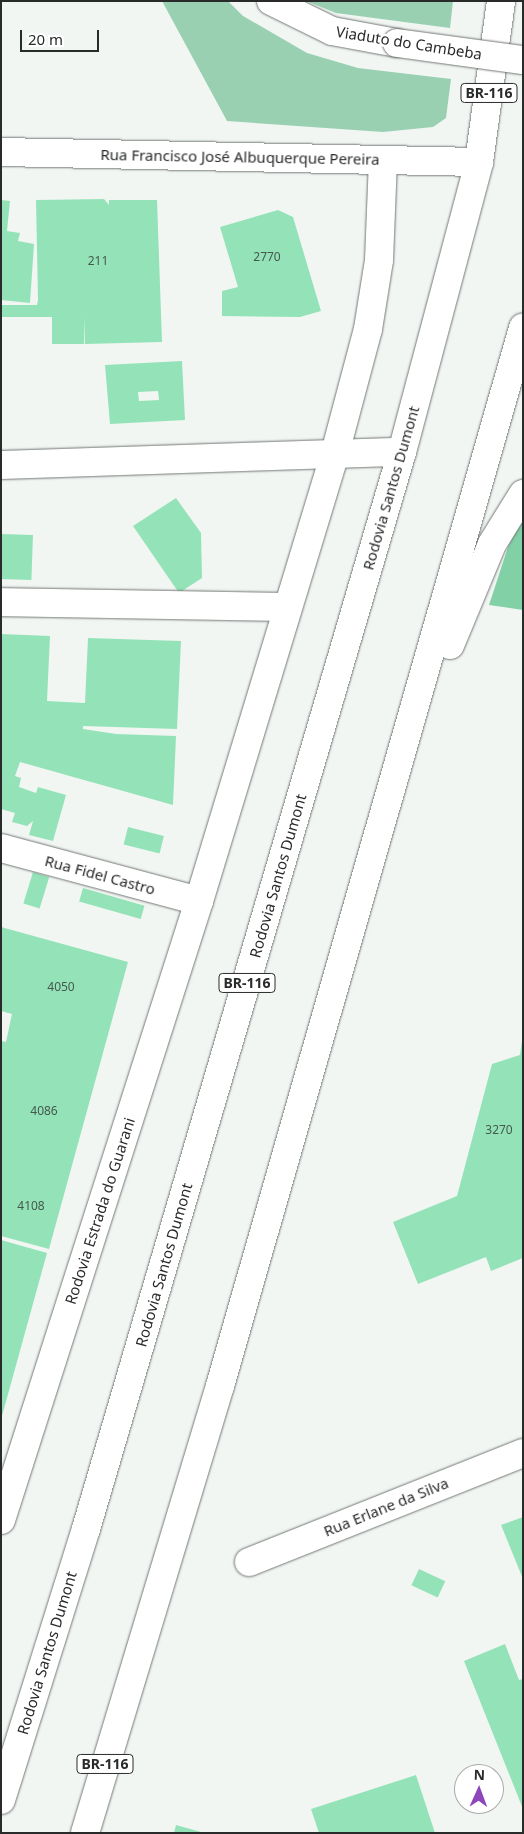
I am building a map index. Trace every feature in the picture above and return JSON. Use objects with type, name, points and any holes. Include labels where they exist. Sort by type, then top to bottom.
[{"type":"main road","name":"Viaduto do Cambeba","points":[[271,1],[332,31],[397,43],[523,60]]},
{"type":"main road","name":"Rodovia Santos Dumont","points":[[1,1800],[86,1530],[402,452],[478,162],[500,9]]},
{"type":"main road","name":"Rua Francisco José Albuquerque Pereira","points":[[1,152],[478,162]]},
{"type":"main road","name":"Rodovia Estrada do Guarani","points":[[1,1520],[10,1466],[199,901],[286,607],[335,453],[370,319],[379,260],[383,160]]},
{"type":"main road","name":"BR-116","points":[[85,1833],[401,761],[523,328]]},
{"type":"main road","points":[[1,465],[402,452]]},
{"type":"main road","points":[[401,761],[492,544],[523,494]]},
{"type":"main road","points":[[1,602],[286,607]]},
{"type":"main road","name":"Rua Fidel Castro","points":[[1,848],[199,901]]},
{"type":"main road","name":"Rua Erlane da Silva","points":[[249,1562],[523,1453]]},
{"type":"green space","points":[[162,1],[228,1],[243,16],[307,53],[358,68],[451,79],[446,118],[433,127],[383,132],[227,121]]},
{"type":"green space","points":[[306,1],[453,1],[450,28],[336,13]]},
{"type":"green space","points":[[523,517],[523,610],[489,605],[508,547]]},
{"type":"building","points":[[104,199],[109,205],[109,200],[157,200],[162,342],[85,344],[84,317],[84,344],[52,344],[52,317],[1,317],[1,305],[37,305],[36,200]]},
{"type":"building","points":[[1,200],[10,201],[7,231],[20,233],[18,241],[34,244],[30,303],[1,300]]},
{"type":"building","points":[[278,210],[293,217],[321,311],[300,317],[222,316],[222,291],[238,287],[220,227]]},
{"type":"building","points":[[182,361],[185,420],[110,424],[105,365]],"holes":[[[158,391],[159,400],[139,401],[138,392]]]},
{"type":"building","points":[[176,498],[201,533],[202,578],[179,593],[133,526]]},
{"type":"building","points":[[1,534],[33,535],[31,580],[1,579]]},
{"type":"building","points":[[1,634],[50,636],[47,701],[85,703],[88,638],[181,641],[177,729],[83,726],[83,729],[116,734],[176,736],[173,805],[20,762],[15,776],[21,778],[19,787],[36,793],[38,787],[66,795],[53,841],[29,835],[33,821],[27,826],[12,822],[15,813],[1,809]]},
{"type":"building","points":[[128,827],[164,836],[160,853],[124,844]]},
{"type":"building","points":[[33,872],[49,877],[40,909],[23,904]]},
{"type":"building","points":[[83,888],[145,906],[141,919],[79,901]]},
{"type":"building","points":[[1,927],[128,962],[49,1249],[1,1236],[1,1041],[6,1042],[12,1014],[1,1011]]},
{"type":"building","points":[[523,1033],[523,1258],[491,1271],[486,1257],[418,1284],[393,1222],[457,1196],[492,1064],[520,1055]]},
{"type":"building","points":[[1,1240],[47,1253],[2,1416],[1,1416]]},
{"type":"building","points":[[523,1517],[523,1579],[501,1525]]},
{"type":"building","points":[[419,1569],[445,1581],[438,1598],[411,1585]]},
{"type":"building","points":[[505,1644],[519,1680],[523,1679],[523,1809],[464,1661]]},
{"type":"building","points":[[416,1775],[435,1833],[319,1833],[311,1809]]},
{"type":"building","points":[[176,1825],[201,1832],[201,1833],[174,1833]]}]
